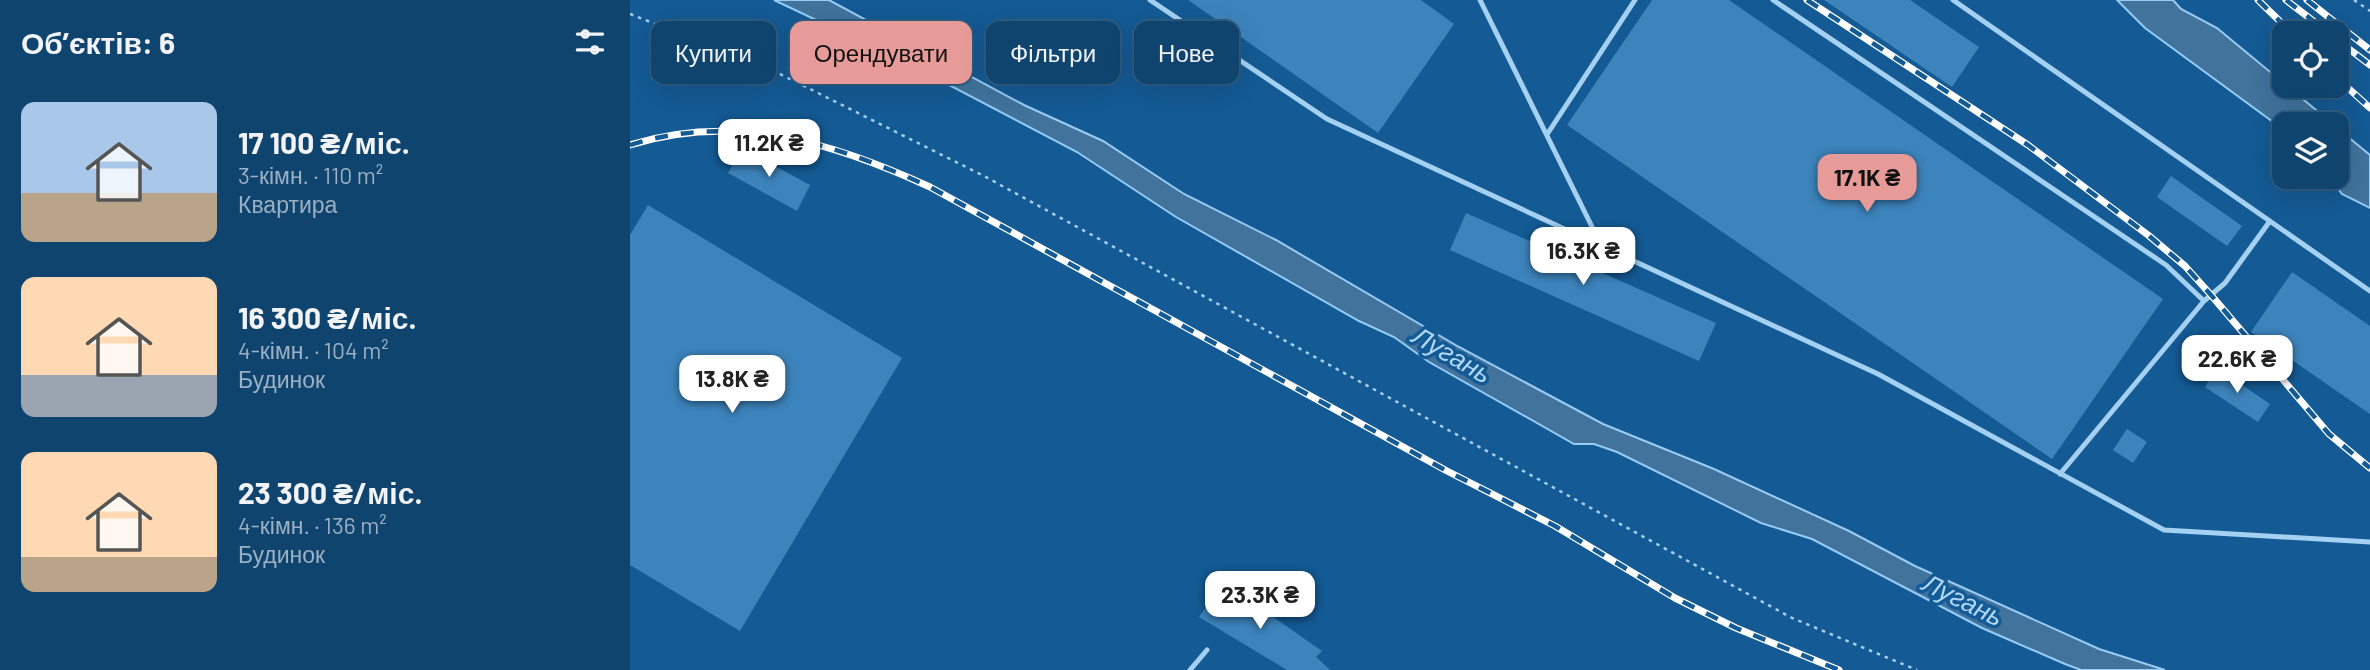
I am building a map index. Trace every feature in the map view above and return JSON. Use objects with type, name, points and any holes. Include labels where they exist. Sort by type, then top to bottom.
[{"type":"lane","points":[[1150,0],[1327,119],[1878,374],[2164,530],[2370,542]]},
{"type":"lane","points":[[1480,0],[1548,132],[1601,246]]},
{"type":"lane","points":[[1548,132],[1635,0]]},
{"type":"lane","points":[[1773,0],[2166,265],[2204,301]]},
{"type":"lane","points":[[1953,0],[2370,291]]},
{"type":"lane","points":[[2060,474],[2204,301],[2225,283],[2270,221]]},
{"type":"lane","points":[[1191,670],[1207,650]]},
{"type":"path","points":[[2354,0],[2370,11]]},
{"type":"path","points":[[630,14],[771,69],[849,106],[1009,189],[1792,618],[1917,670]]},
{"type":"water","points":[[774,0],[829,0],[868,21],[818,21]]},
{"type":"water","points":[[2117,0],[2173,0],[2181,9],[2217,28],[2272,74],[2272,98],[2302,98],[2318,112],[2272,112],[2272,121],[2145,28]]},
{"type":"water","name":"Лугань","points":[[972,77],[1024,105],[1103,141],[1184,194],[1276,240],[1459,347],[1603,424],[1714,469],[1849,531],[1915,566],[2099,649],[2165,670],[2081,670],[2065,664],[1982,628],[1812,539],[1761,523],[1617,452],[1594,444],[1574,444],[1429,362],[1394,337],[1359,321],[1176,217],[1077,152],[947,84],[972,84]]},
{"type":"water","points":[[2349,138],[2370,155],[2370,208],[2342,194],[2338,189],[2349,189]]},
{"type":"building","points":[[1188,0],[1421,0],[1454,24],[1378,133],[1239,36],[1239,21],[1218,21]]},
{"type":"building","points":[[1652,0],[1729,0],[2163,299],[2052,459],[1567,125]]},
{"type":"building","points":[[1824,0],[1910,0],[1979,47],[1952,87]]},
{"type":"building","points":[[742,148],[810,185],[797,211],[728,173]]},
{"type":"building","points":[[2171,176],[2242,226],[2227,246],[2157,197]]},
{"type":"building","points":[[648,205],[902,358],[740,631],[630,565],[630,235]]},
{"type":"building","points":[[1466,213],[1716,323],[1699,361],[1450,250]]},
{"type":"building","points":[[2292,272],[2370,326],[2370,414],[2251,332]]},
{"type":"building","points":[[2217,368],[2270,404],[2258,422],[2205,387]]},
{"type":"building","points":[[2127,429],[2147,442],[2133,463],[2113,450]]},
{"type":"building","points":[[1223,582],[1322,651],[1316,657],[1330,670],[1287,670],[1199,617]]},
{"type":"railway","points":[[1807,0],[2028,145],[2148,235],[2185,266],[2329,434],[2370,468]]},
{"type":"railway","points":[[2258,0],[2280,21]]},
{"type":"railway","points":[[2286,0],[2313,21]]},
{"type":"railway","points":[[2307,0],[2370,50]]},
{"type":"railway","points":[[2349,49],[2370,65]]},
{"type":"railway","points":[[2349,89],[2370,108]]},
{"type":"railway","points":[[630,145],[708,131],[746,132],[821,146],[894,171],[930,187],[1447,471],[1555,526],[1675,598],[1736,628],[1839,670]]}]
